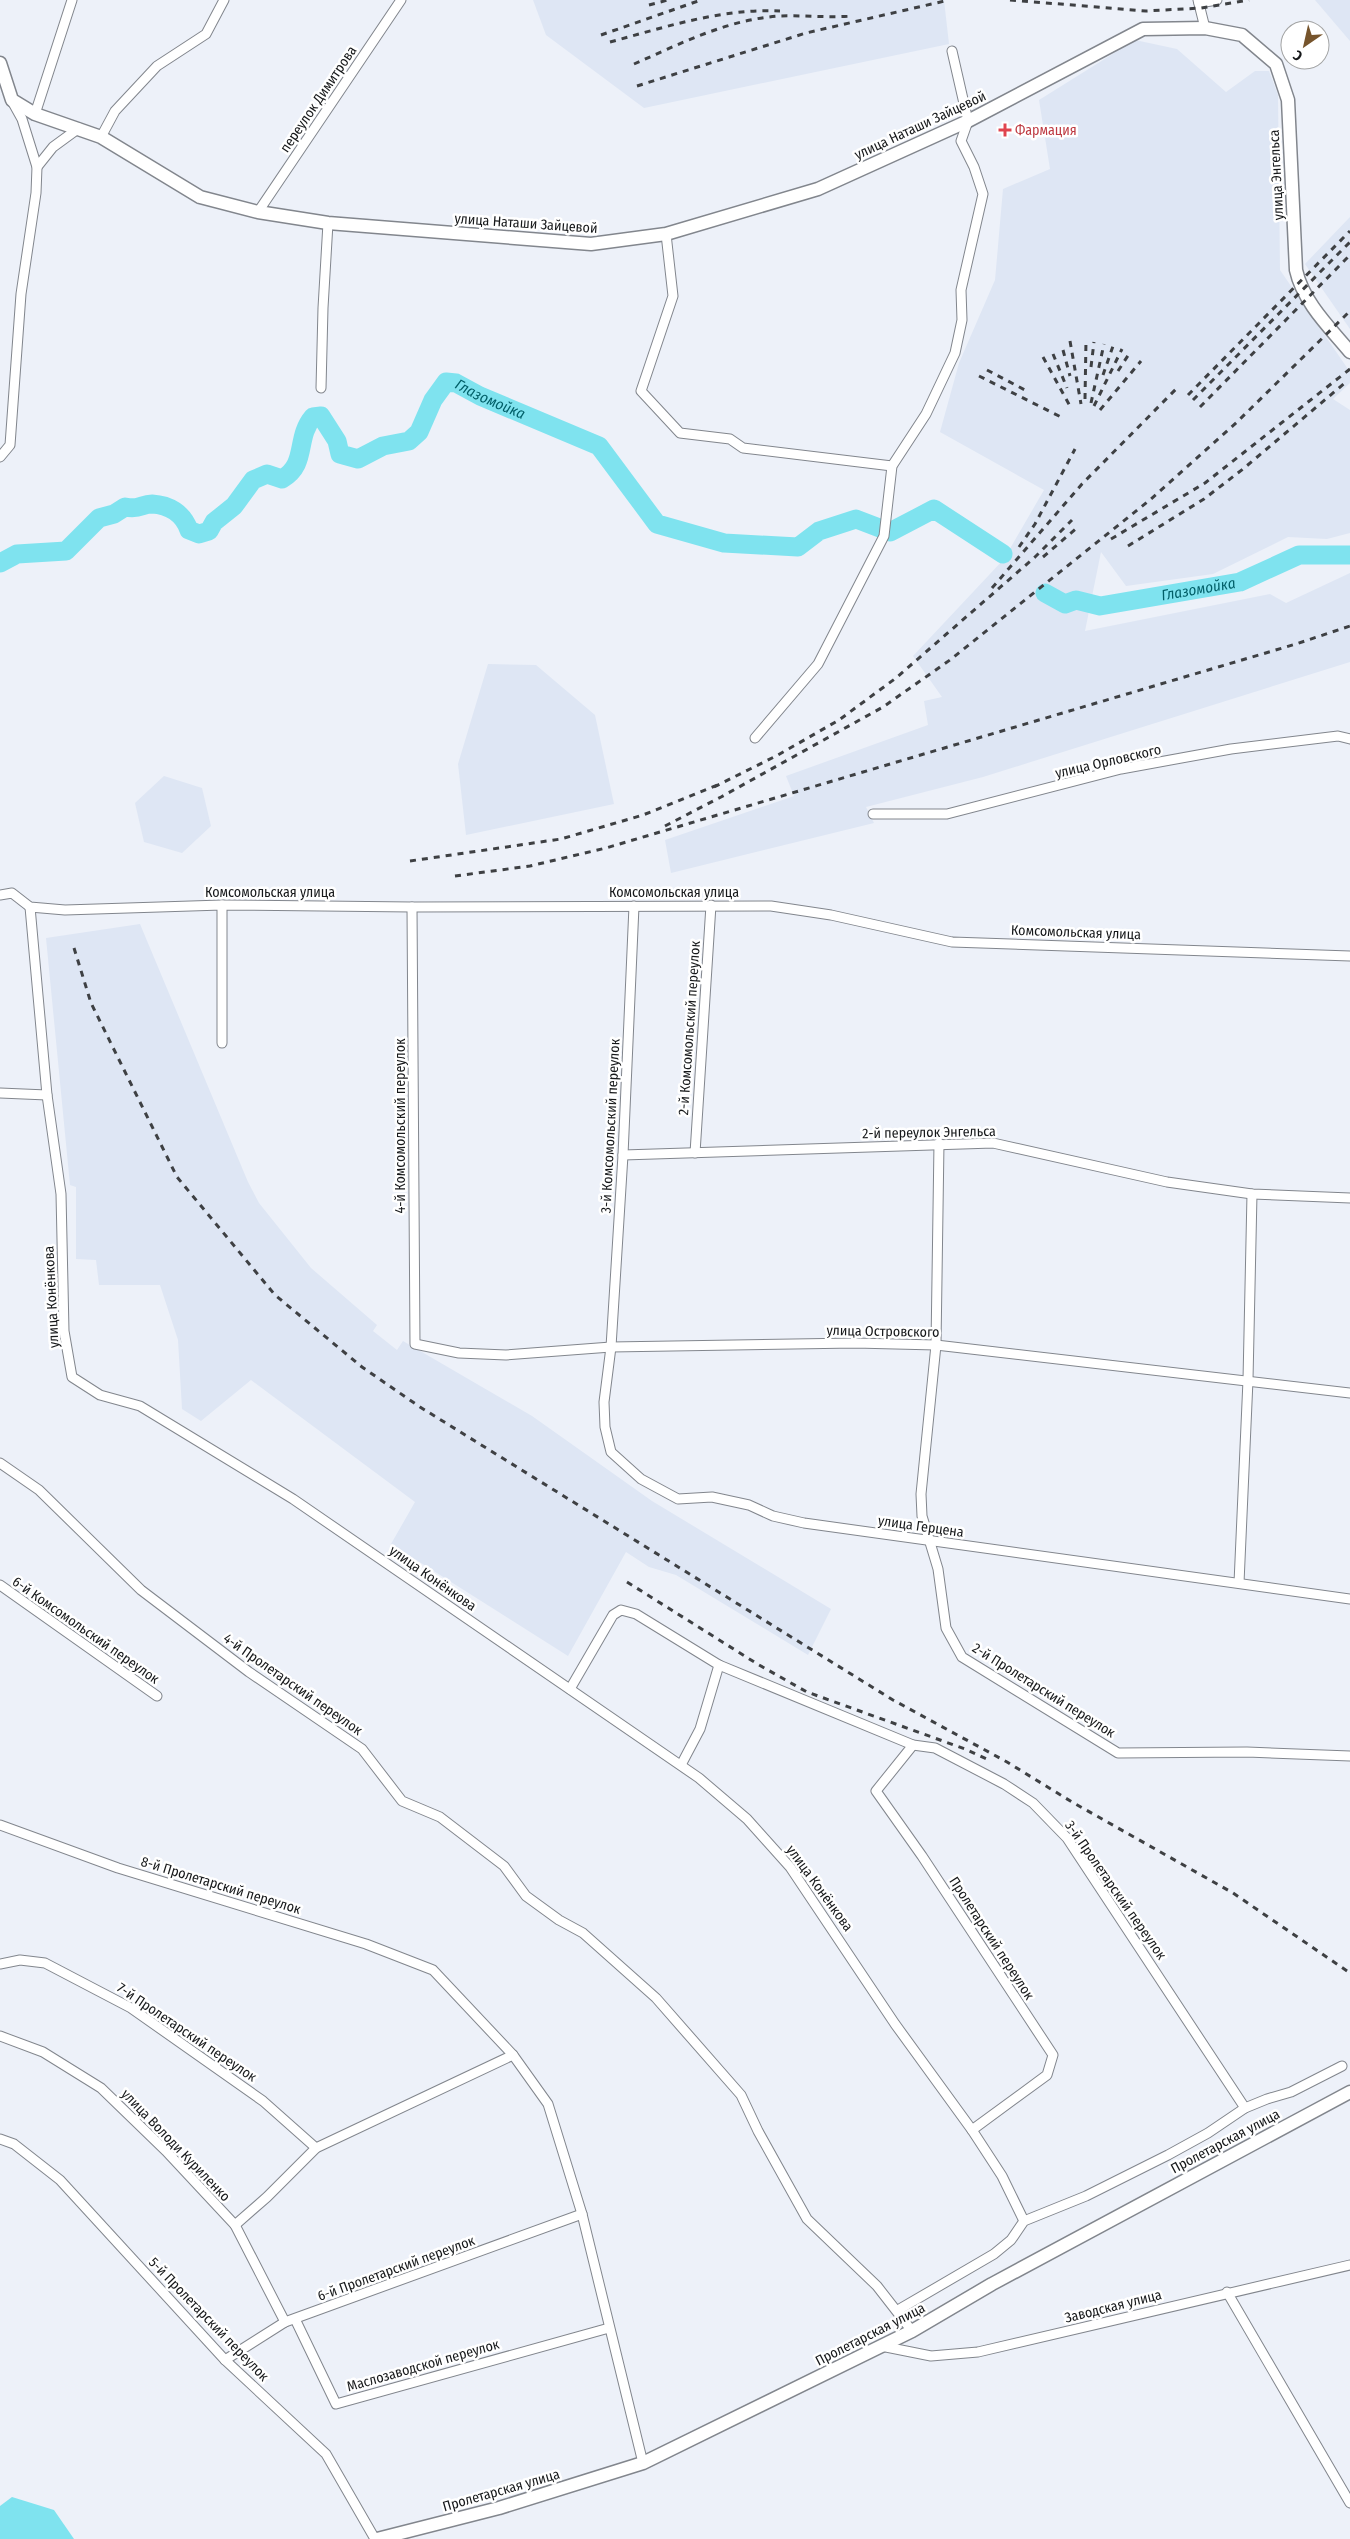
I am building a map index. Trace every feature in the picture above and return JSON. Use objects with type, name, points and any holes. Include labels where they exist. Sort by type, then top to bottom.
[{"type":"street","points":[[35,114],[72,0]]},
{"type":"street","points":[[101,137],[115,111],[157,66],[206,34],[224,0]]},
{"type":"street","name":"переулок Димитрова","points":[[258,212],[401,0]]},
{"type":"street","points":[[1205,28],[1198,1],[1217,0]]},
{"type":"street","name":"улица Наташи Зайцевой","points":[[12,100],[35,114],[101,137],[200,198],[258,212],[328,223],[591,244],[666,234],[818,189],[968,121],[1143,29],[1205,28]]},
{"type":"street","name":"улица Энгельса","points":[[1205,28],[1242,35],[1276,64],[1288,100],[1296,270],[1299,282],[1307,297],[1350,352]]},
{"type":"street","points":[[756,738],[818,664],[884,536],[892,466],[926,414],[955,353],[962,320],[962,290],[982,194],[974,167],[961,141],[968,121],[952,51]]},
{"type":"street","points":[[0,63],[12,100],[22,119],[37,167],[36,193],[21,294],[10,445],[0,457]]},
{"type":"street","points":[[37,167],[53,148],[79,128]]},
{"type":"street","points":[[321,388],[328,223]]},
{"type":"street","points":[[666,234],[673,296],[641,391],[680,433],[730,439],[743,448],[892,466]]},
{"type":"street","name":"улица Орловского","points":[[873,814],[947,814],[1121,769],[1222,750],[1338,736],[1350,739]]},
{"type":"street","name":"Комсомольская улица","points":[[0,894],[12,893],[30,907],[65,910],[222,905],[412,907],[771,906],[831,915],[952,942],[1350,956]]},
{"type":"street","points":[[222,905],[222,1043]]},
{"type":"street","name":"2-й Комсомольский переулок","points":[[695,1153],[711,905]]},
{"type":"street","name":"3-й Комсомольский переулок","points":[[611,1347],[623,1154],[634,906]]},
{"type":"street","name":"улица Конёнкова","points":[[30,907],[47,1094],[61,1194],[64,1331],[72,1377],[100,1395],[140,1406],[293,1499],[681,1765],[747,1819],[790,1867],[895,2024],[972,2130],[1002,2176],[1024,2221]]},
{"type":"street","name":"4-й Комсомольский переулок","points":[[412,907],[415,1344]]},
{"type":"street","points":[[0,1093],[47,1094]]},
{"type":"street","points":[[931,1541],[922,1516],[921,1494],[936,1345],[939,1143]]},
{"type":"street","name":"2-й переулок Энгельса","points":[[623,1154],[695,1153],[939,1143],[993,1143],[1167,1182],[1252,1194],[1350,1198]]},
{"type":"street","points":[[1239,1583],[1248,1380],[1252,1194]]},
{"type":"street","name":"улица Островского","points":[[415,1344],[459,1353],[506,1355],[611,1347],[855,1343],[936,1345],[1350,1392]]},
{"type":"street","name":"улица Герцена","points":[[611,1347],[604,1402],[605,1427],[611,1452],[641,1479],[678,1499],[712,1497],[749,1505],[773,1516],[804,1523],[1350,1599]]},
{"type":"street","name":"4-й Пролетарский переулок","points":[[0,1463],[39,1490],[141,1590],[249,1672],[362,1749],[402,1801],[440,1817],[504,1866],[526,1896],[559,1920],[584,1933],[656,1998],[741,2095],[758,2131],[807,2219],[877,2286],[898,2310],[912,2331]]},
{"type":"street","name":"2-й Пролетарский переулок","points":[[931,1541],[938,1569],[946,1628],[962,1657],[1118,1752],[1247,1752],[1350,1756]]},
{"type":"street","name":"6-й Комсомольский переулок","points":[[0,1586],[157,1696]]},
{"type":"street","name":"3-й Пролетарский переулок","points":[[570,1689],[613,1615],[621,1610],[636,1614],[719,1666],[913,1745],[935,1748],[1004,1784],[1033,1803],[1067,1838],[1245,2108]]},
{"type":"street","points":[[681,1765],[700,1729],[719,1666]]},
{"type":"street","name":"Пролетарский переулок","points":[[913,1745],[876,1791],[922,1856],[1053,2055],[1047,2076],[972,2130]]},
{"type":"street","name":"8-й Пролетарский переулок","points":[[0,1825],[118,1868],[366,1944],[433,1970],[513,2055]]},
{"type":"street","name":"7-й Пролетарский переулок","points":[[0,1964],[20,1960],[45,1963],[131,2008],[263,2101],[316,2148]]},
{"type":"street","name":"улица Володи Куриленко","points":[[0,2036],[43,2052],[101,2088],[166,2151],[235,2225],[285,2322]]},
{"type":"street","points":[[235,2225],[267,2197],[316,2148],[513,2055],[548,2104],[582,2214],[643,2463]]},
{"type":"street","name":"Пролетарская улица","points":[[898,2310],[994,2254],[1011,2240],[1024,2221],[1086,2196],[1168,2156],[1208,2133],[1245,2108],[1291,2092],[1342,2066]]},
{"type":"street","name":"Пролетарская улица","points":[[376,2539],[499,2508],[643,2463],[912,2331],[1008,2275],[1350,2092]]},
{"type":"street","name":"5-й Пролетарский переулок","points":[[0,2138],[14,2144],[60,2180],[225,2360],[326,2454],[376,2539]]},
{"type":"street","name":"6-й Пролетарский переулок","points":[[225,2360],[285,2322],[582,2214]]},
{"type":"street","name":"Заводская улица","points":[[881,2346],[931,2356],[978,2352],[1350,2265]]},
{"type":"street","points":[[1228,2292],[1350,2503]]},
{"type":"street","name":"Маслозаводской переулок","points":[[294,2319],[336,2404],[609,2328]]},
{"type":"shaded area","points":[[533,0],[944,0],[949,44],[644,108],[546,35]]},
{"type":"shaded area","points":[[1315,0],[1350,0],[1350,41]]},
{"type":"shaded area","points":[[1135,40],[1177,49],[1226,92],[1255,71],[1269,71],[1278,95],[1280,270],[1350,372],[1350,383],[1333,399],[1350,410],[1350,533],[1327,539],[1288,537],[1213,574],[1126,586],[1101,552],[1085,631],[1270,594],[1286,603],[1350,573],[1350,662],[983,777],[866,807],[874,823],[671,873],[665,840],[794,796],[786,776],[928,725],[924,701],[942,697],[913,656],[1004,559],[1044,490],[940,432],[959,363],[995,280],[1003,189],[1050,169],[1039,100]]},
{"type":"shaded area","points":[[1350,217],[1350,329],[1305,264]]},
{"type":"shaded area","points":[[488,664],[536,665],[595,715],[614,804],[466,835],[458,764]]},
{"type":"shaded area","points":[[164,776],[202,788],[211,826],[182,853],[144,842],[135,803]]},
{"type":"shaded area","points":[[140,924],[248,1182],[259,1203],[311,1268],[377,1325],[373,1331],[397,1350],[403,1341],[532,1416],[652,1501],[831,1609],[808,1655],[676,1575],[649,1567],[626,1552],[568,1656],[391,1544],[415,1502],[251,1380],[201,1421],[182,1409],[178,1340],[160,1285],[99,1285],[96,1260],[76,1259],[76,1187],[70,1185],[46,938]]},
{"type":"water","points":[[12,2497],[54,2510],[74,2539],[0,2539],[0,2506]]},
{"type":"waterway","name":"Глазомойка","points":[[0,563],[17,554],[66,551],[99,518],[114,514],[125,507],[134,508],[148,504],[164,506],[175,511],[183,519],[189,530],[199,534],[209,531],[214,522],[234,506],[253,480],[267,474],[282,479],[290,473],[298,458],[304,433],[313,417],[321,416],[337,441],[340,454],[358,459],[383,446],[409,441],[419,432],[433,400],[446,382],[456,383],[480,396],[599,446],[657,524],[724,543],[798,547],[819,531],[856,519],[890,532],[934,509],[1003,554]]},
{"type":"waterway","name":"Глазомойка","points":[[1045,593],[1065,604],[1076,600],[1100,606],[1240,582],[1299,555],[1350,555]]},
{"type":"railway","points":[[649,5],[668,0]]},
{"type":"railway","points":[[601,35],[701,0]]},
{"type":"railway","points":[[637,86],[806,33],[949,0]]},
{"type":"railway","points":[[1010,0],[1146,11],[1201,8],[1249,0]]},
{"type":"railway","points":[[610,42],[715,16],[737,12],[780,11]]},
{"type":"railway","points":[[634,64],[687,41],[742,22],[780,16],[853,16]]},
{"type":"railway","points":[[1188,395],[1350,231]]},
{"type":"railway","points":[[1193,400],[1350,242]]},
{"type":"railway","points":[[1200,407],[1350,255]]},
{"type":"railway","points":[[665,826],[883,707],[950,660],[1151,499],[1237,422],[1350,311]]},
{"type":"railway","points":[[1085,399],[1086,340]]},
{"type":"railway","points":[[1070,341],[1081,404]]},
{"type":"railway","points":[[1091,367],[1094,342]]},
{"type":"railway","points":[[1091,403],[1104,344]]},
{"type":"railway","points":[[1103,375],[1113,346]]},
{"type":"railway","points":[[1094,406],[1122,349]]},
{"type":"railway","points":[[1063,350],[1070,376]]},
{"type":"railway","points":[[1053,354],[1067,388]]},
{"type":"railway","points":[[1118,371],[1129,354]]},
{"type":"railway","points":[[1043,357],[1071,408]]},
{"type":"railway","points":[[1100,410],[1141,361]]},
{"type":"railway","points":[[1111,539],[1205,483],[1350,369]]},
{"type":"railway","points":[[987,370],[1025,390]]},
{"type":"railway","points":[[979,376],[1063,418]]},
{"type":"railway","points":[[1128,546],[1204,499],[1243,469],[1346,382]]},
{"type":"railway","points":[[992,588],[1082,484],[1179,386]]},
{"type":"railway","points":[[1019,547],[1035,524],[1075,449]]},
{"type":"railway","points":[[714,787],[778,755],[839,720],[896,678],[1035,557],[1072,520]]},
{"type":"railway","points":[[1043,557],[1078,527]]},
{"type":"railway","points":[[455,876],[530,866],[606,848],[1296,644],[1350,626]]},
{"type":"railway","points":[[410,861],[561,839],[643,815],[720,784]]},
{"type":"railway","points":[[74,948],[91,1003],[177,1177],[275,1295],[362,1367],[420,1407],[893,1700],[1007,1762],[1072,1802],[1233,1893],[1350,1973]]},
{"type":"railway","points":[[627,1582],[759,1665],[807,1692],[965,1749],[991,1761]]},
{"type":"place","name":"Фармация","points":[[1005,130]]}]
